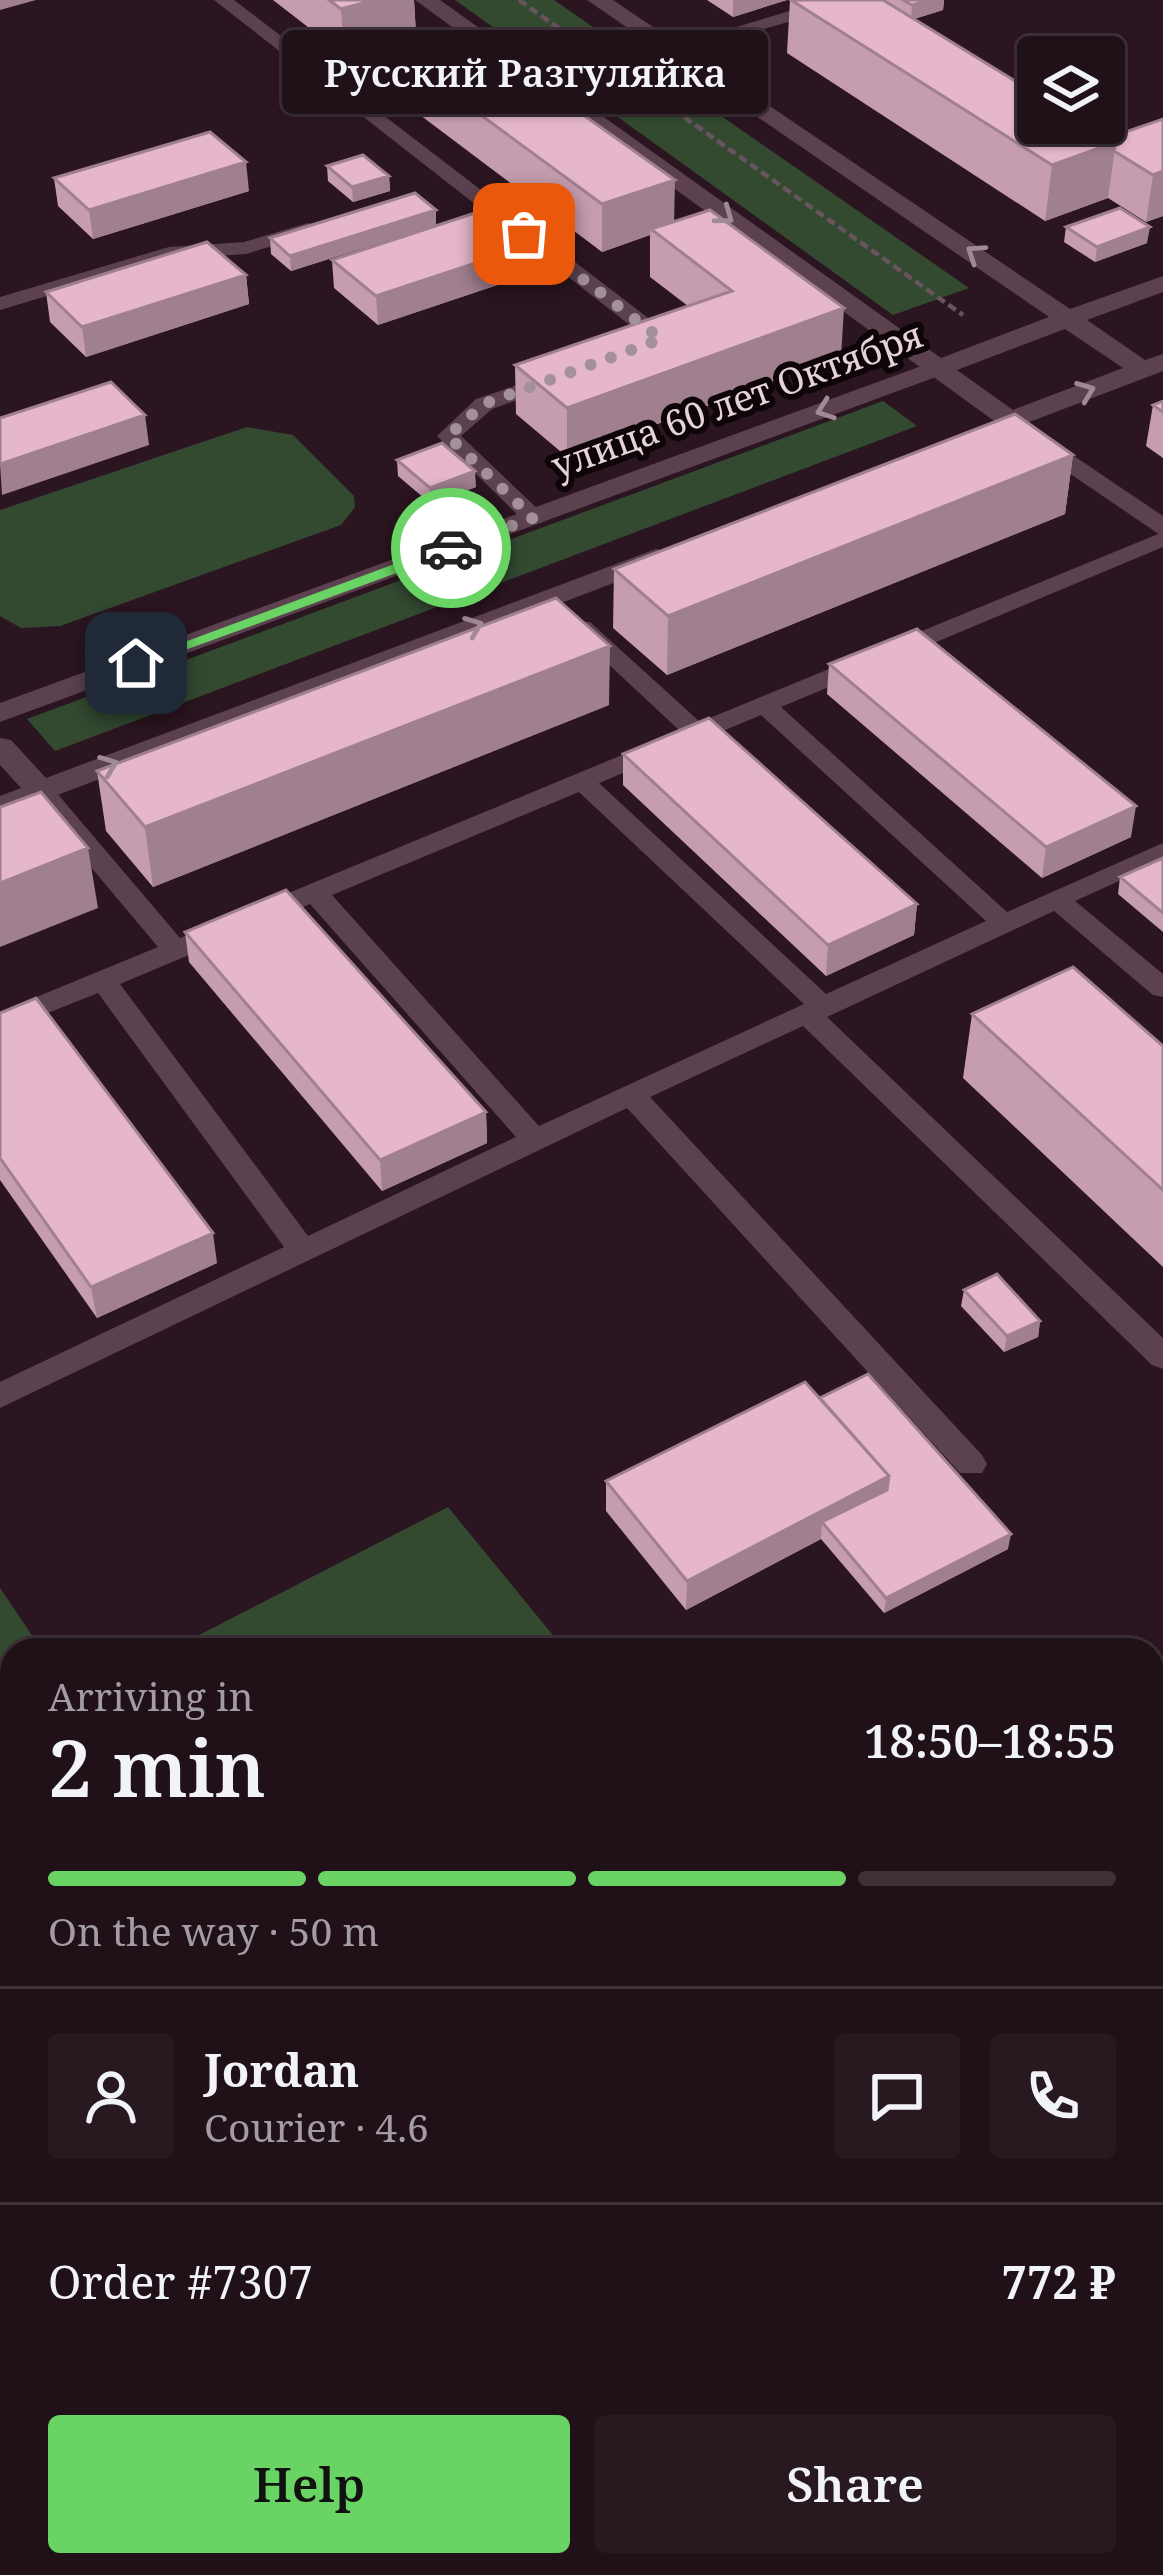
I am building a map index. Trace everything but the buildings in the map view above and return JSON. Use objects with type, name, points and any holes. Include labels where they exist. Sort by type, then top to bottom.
[{"type":"main road","points":[[426,0],[1163,530]]},
{"type":"main road","points":[[598,0],[1072,319],[1153,366]]},
{"type":"main road","name":"улица 60 лет Октября","points":[[1,711],[1163,283]]},
{"type":"main road","points":[[969,437],[1153,366]]},
{"type":"main road","points":[[0,807],[682,547]]},
{"type":"main road","points":[[0,747],[41,791]]},
{"type":"lane","points":[[223,0],[334,86],[446,185],[661,339],[616,355]]},
{"type":"lane","points":[[672,49],[837,0]]},
{"type":"lane","points":[[334,86],[484,41]]},
{"type":"lane","points":[[0,304],[169,254],[246,248],[330,222]]},
{"type":"lane","points":[[533,518],[448,436],[484,404],[572,371]]},
{"type":"lane","points":[[0,1023],[1163,539]]},
{"type":"lane","points":[[549,597],[697,733]]},
{"type":"lane","points":[[764,705],[1006,926]]},
{"type":"lane","points":[[582,781],[1163,1357]]},
{"type":"lane","points":[[41,791],[176,950]]},
{"type":"lane","points":[[0,1396],[631,1094],[1163,851]]},
{"type":"lane","points":[[314,892],[535,1140]]},
{"type":"lane","points":[[1058,901],[1163,988]]},
{"type":"lane","points":[[103,980],[302,1249]]},
{"type":"lane","points":[[631,1094],[971,1464]]},
{"type":"path","points":[[519,0],[965,316]]},
{"type":"green space","points":[[455,0],[554,0],[969,288],[893,315]]},
{"type":"green space","points":[[883,401],[917,426],[55,751],[27,719]]},
{"type":"green space","points":[[247,427],[293,435],[354,496],[355,507],[341,525],[60,626],[21,628],[0,616],[0,510]]},
{"type":"green space","points":[[448,1507],[555,1638],[193,1638]]},
{"type":"green space","points":[[0,1588],[34,1638],[0,1638]]},
{"type":"way so far","points":[[451,548],[533,518],[448,436],[484,404],[661,339],[524,234]]},
{"type":"place","name":"Русский Разгуляйка","points":[[524,234]]},
{"type":"route","points":[[136,663],[451,548]]}]
